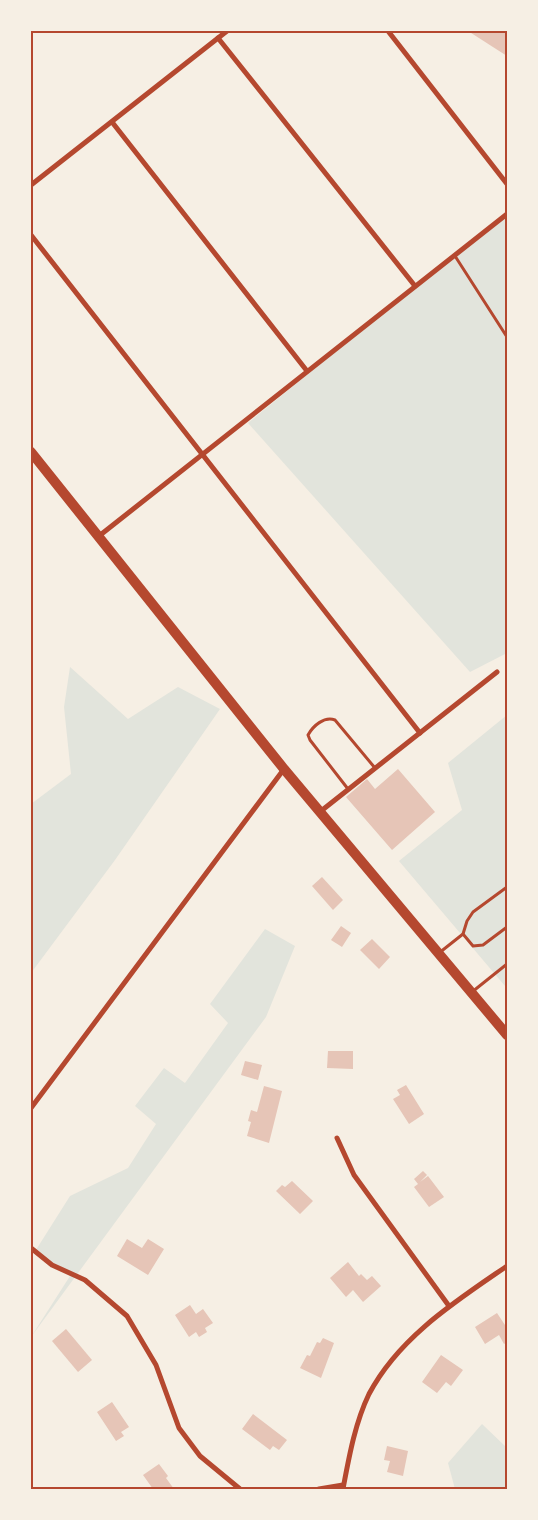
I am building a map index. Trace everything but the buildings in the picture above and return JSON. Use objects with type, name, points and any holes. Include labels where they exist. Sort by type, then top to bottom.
[{"type":"main road","points":[[31,452],[284,769],[507,1035]]},
{"type":"street","points":[[31,186],[227,31]]},
{"type":"street","points":[[388,31],[507,184]]},
{"type":"street","points":[[218,38],[415,286]]},
{"type":"street","points":[[112,122],[307,371]]},
{"type":"street","points":[[98,536],[507,214]]},
{"type":"street","points":[[31,235],[420,733]]},
{"type":"street","points":[[321,811],[497,672]]},
{"type":"street","points":[[31,1108],[284,769]]},
{"type":"street","points":[[337,1138],[354,1175],[449,1306]]},
{"type":"street","points":[[31,1248],[52,1265],[85,1280],[127,1316],[156,1365],[179,1428],[200,1456],[240,1489]]},
{"type":"street","points":[[319,1489],[343,1487],[351,1446],[370,1394],[401,1348],[449,1306],[507,1266]]},
{"type":"lane","points":[[454,255],[507,337]]},
{"type":"lane","points":[[348,789],[310,740],[308,735],[312,728],[330,718],[335,720],[375,768]]},
{"type":"lane","points":[[439,953],[463,934],[467,921],[473,912],[507,887]]},
{"type":"lane","points":[[463,934],[473,946],[482,945],[507,927]]},
{"type":"lane","points":[[472,992],[507,964]]},
{"type":"shaded area","points":[[507,212],[507,653],[470,672],[248,423]]},
{"type":"shaded area","points":[[70,667],[128,719],[178,687],[220,709],[115,860],[31,973],[31,804],[71,774],[64,707]]},
{"type":"shaded area","points":[[507,715],[507,985],[505,986],[399,861],[462,810],[448,763]]},
{"type":"shaded area","points":[[265,929],[295,946],[266,1017],[31,1337],[70,1276],[34,1253],[70,1196],[128,1168],[156,1124],[135,1106],[164,1068],[185,1083],[228,1023],[210,1004]]},
{"type":"shaded area","points":[[482,1424],[507,1448],[507,1489],[455,1489],[448,1463]]}]
